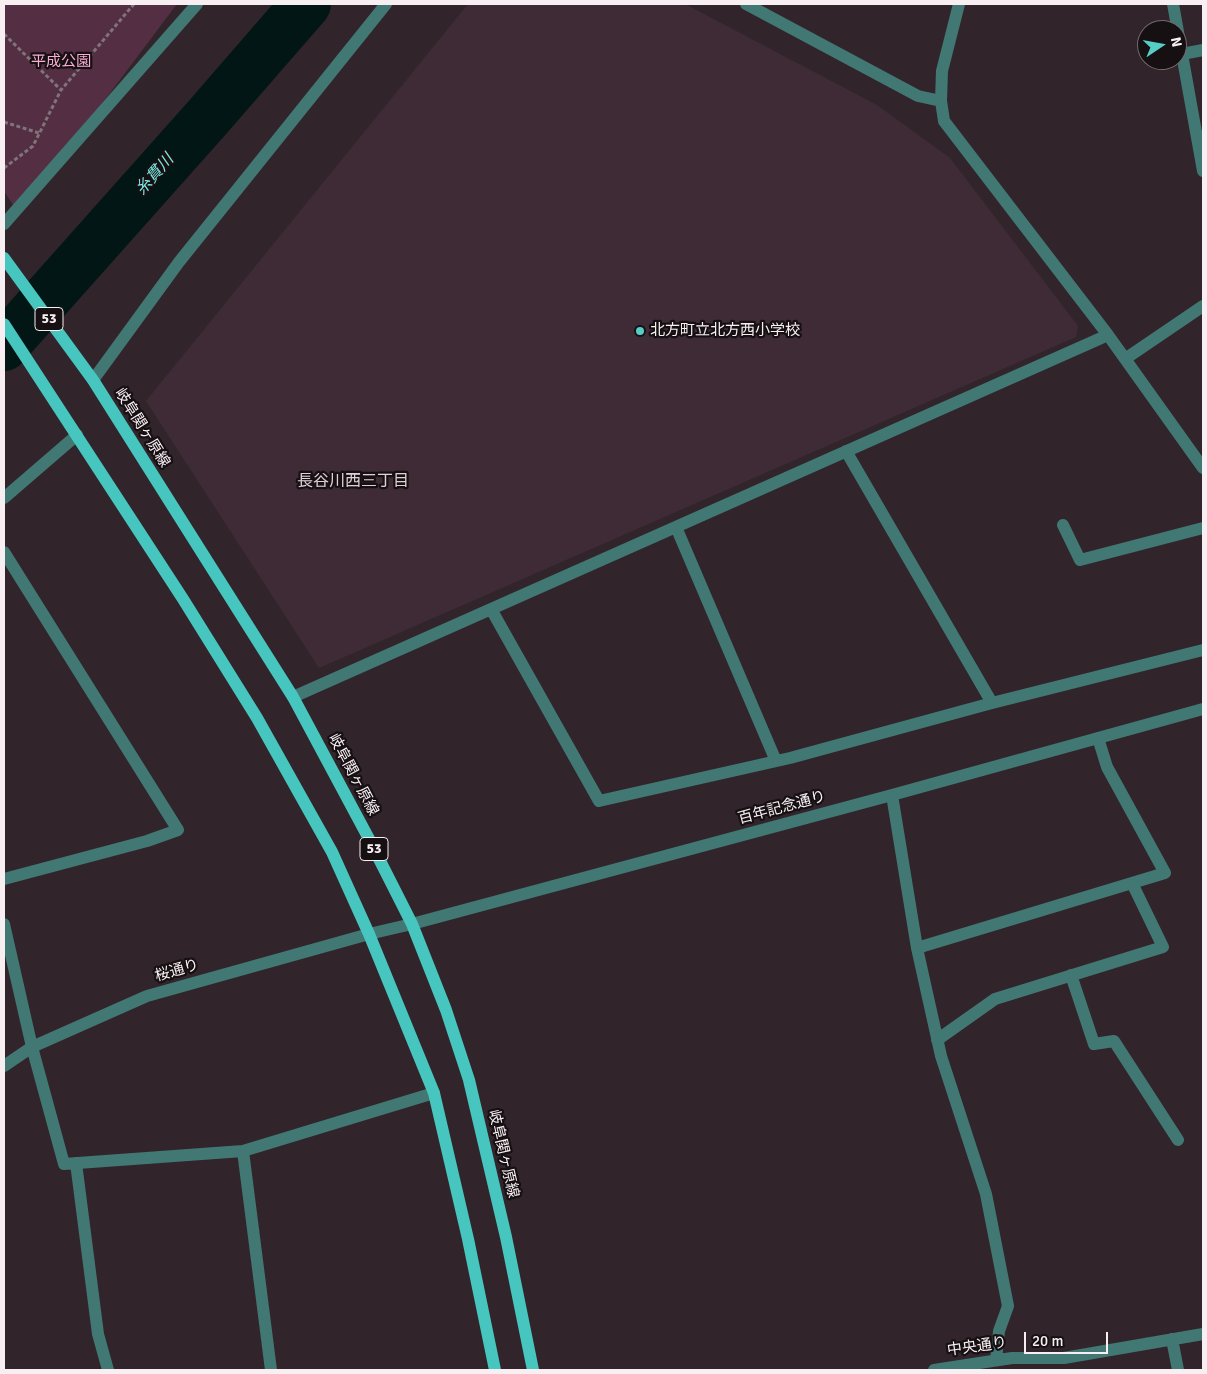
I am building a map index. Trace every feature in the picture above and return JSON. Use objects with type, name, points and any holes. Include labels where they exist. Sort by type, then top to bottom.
[{"type":"main road","name":"岐阜関ヶ原線","points":[[4,258],[93,380],[293,697],[412,924],[446,1010],[469,1080],[506,1238],[533,1370]]},
{"type":"main road","points":[[4,324],[257,718],[332,852],[369,934],[434,1093],[468,1239],[495,1370]]},
{"type":"street","points":[[4,224],[197,4]]},
{"type":"street","points":[[93,380],[179,262],[386,4]]},
{"type":"street","points":[[746,4],[918,96],[941,101]]},
{"type":"street","points":[[959,4],[942,71],[941,101],[944,121],[1108,335],[1203,468]]},
{"type":"street","points":[[1173,4],[1176,20]]},
{"type":"street","points":[[1187,53],[1203,50]]},
{"type":"street","points":[[1185,70],[1203,171]]},
{"type":"street","points":[[1125,359],[1203,306]]},
{"type":"street","points":[[293,697],[1108,335]]},
{"type":"street","points":[[4,498],[77,436]]},
{"type":"street","points":[[846,451],[992,703]]},
{"type":"street","points":[[1063,525],[1080,560],[1203,528]]},
{"type":"street","points":[[676,527],[776,761]]},
{"type":"street","points":[[4,552],[178,830],[147,841],[4,879]]},
{"type":"street","points":[[491,609],[599,801],[776,761],[992,703],[1203,650]]},
{"type":"street","name":"百年記念通り","points":[[369,934],[1203,710]]},
{"type":"street","points":[[917,948],[1165,873],[1107,767],[1098,738]]},
{"type":"street","points":[[892,795],[917,948],[937,1040],[986,1194],[1008,1306],[1000,1331],[996,1360]]},
{"type":"street","points":[[937,1040],[995,999],[1163,946],[1132,883]]},
{"type":"street","points":[[4,924],[32,1047],[64,1164],[243,1151],[434,1093]]},
{"type":"street","name":"桜通り","points":[[4,1066],[32,1047],[147,996],[369,934]]},
{"type":"street","points":[[1071,975],[1094,1044],[1114,1041],[1178,1140]]},
{"type":"street","points":[[243,1151],[271,1370]]},
{"type":"street","points":[[76,1163],[98,1334],[108,1370]]},
{"type":"street","name":"中央通り","points":[[934,1370],[996,1360],[1013,1364],[1064,1358],[1203,1334]]},
{"type":"street","points":[[1172,1339],[1178,1370]]},
{"type":"path","points":[[4,168],[33,146],[61,90],[134,4]]},
{"type":"path","points":[[4,34],[61,90]]},
{"type":"path","points":[[4,122],[39,133]]},
{"type":"shaded area","name":"北方町立北方西小学校","points":[[468,4],[685,4],[877,105],[950,158],[1078,326],[1076,337],[319,668],[146,401]]},
{"type":"green space","name":"平成公園","points":[[4,4],[177,4],[19,214],[4,191]]},
{"type":"waterway","name":"糸貫川","points":[[4,346],[306,4]]},
{"type":"place","name":"北方町立北方西小学校","points":[[640,331]]},
{"type":"district","name":"長谷川西三丁目","points":[[353,482]]}]
